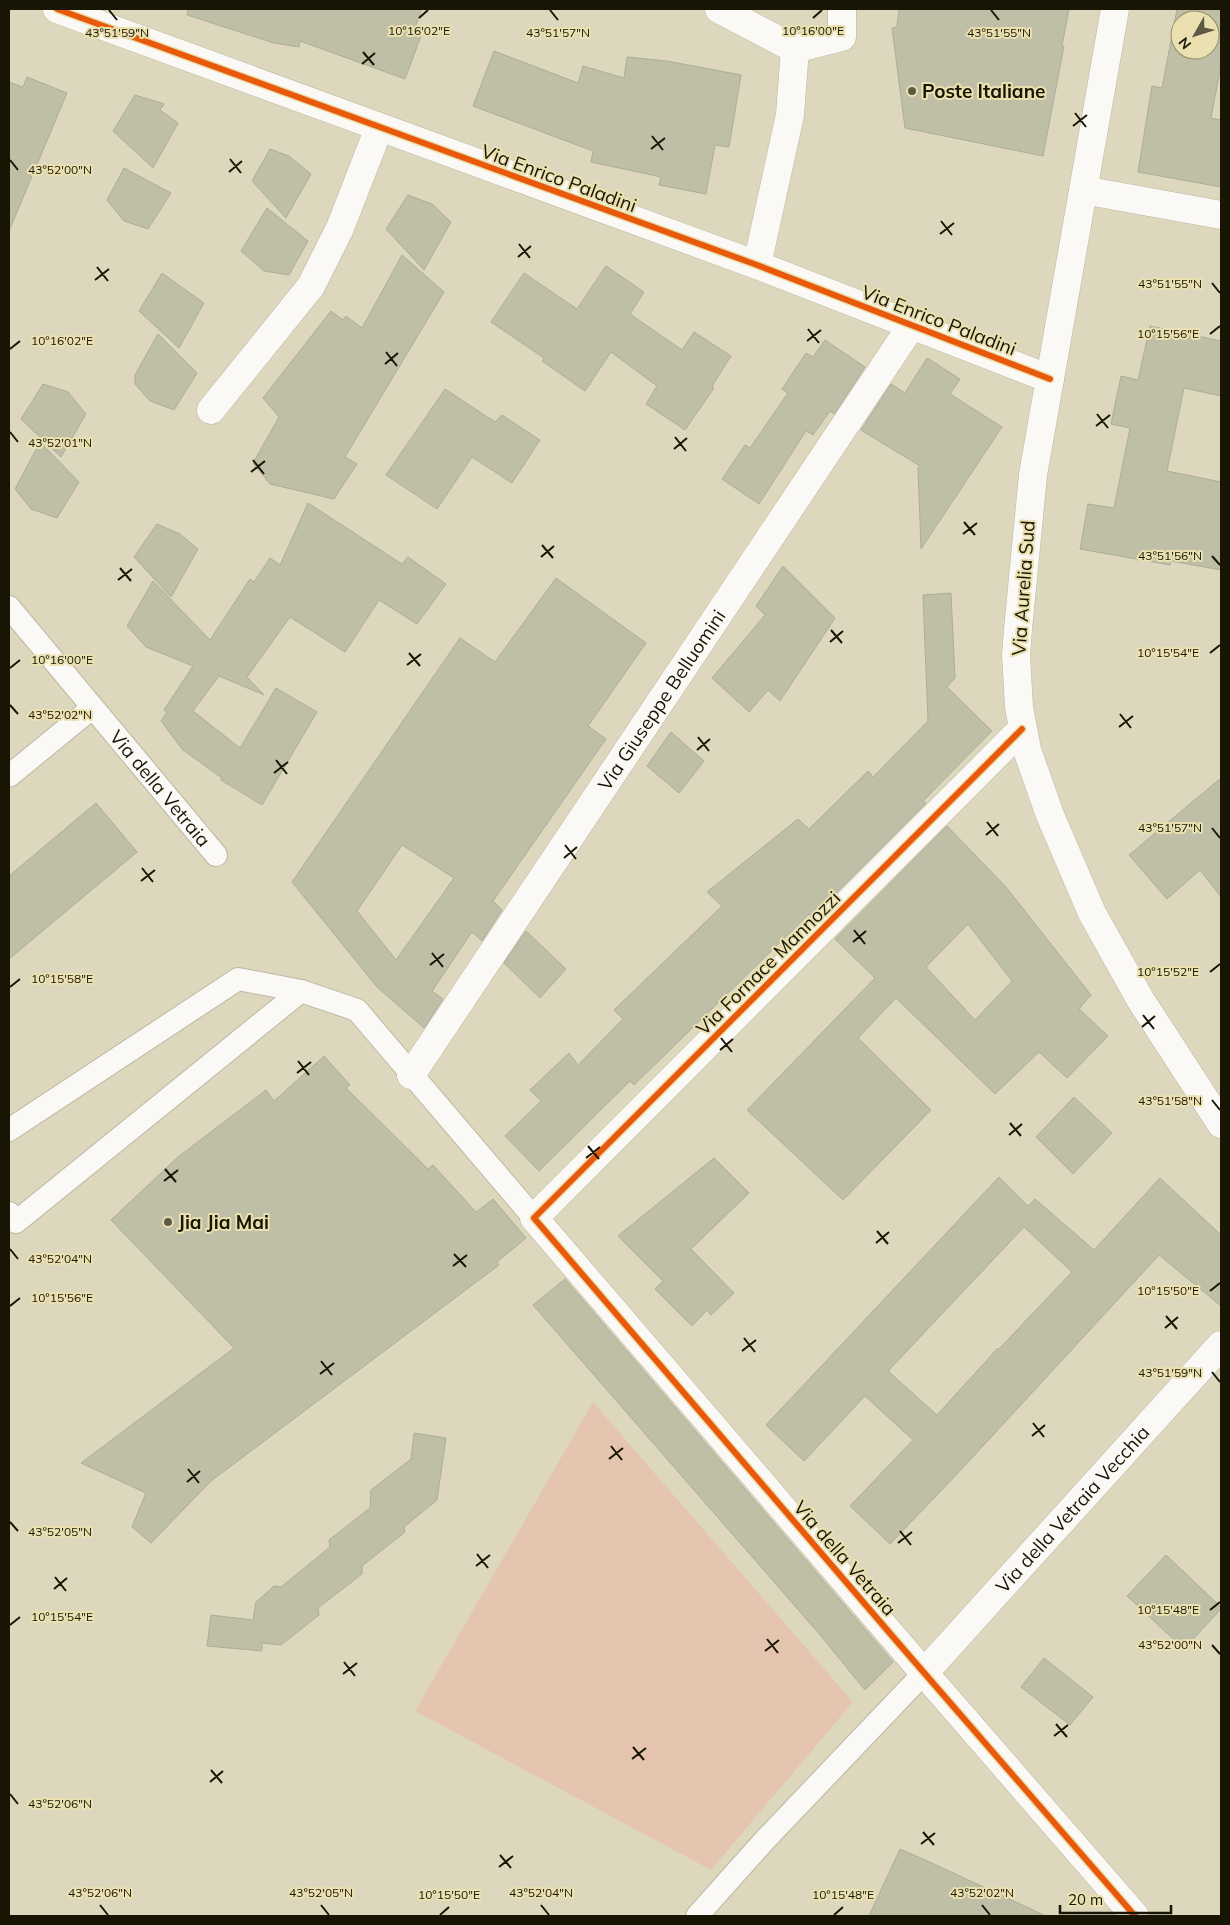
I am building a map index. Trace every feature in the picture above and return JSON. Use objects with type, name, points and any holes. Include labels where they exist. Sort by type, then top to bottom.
[{"type":"street","name":"Via Enrico Paladini","points":[[57,9],[95,15],[379,128],[757,265],[1050,379]]},
{"type":"street","points":[[719,9],[795,49],[842,37],[842,9]]},
{"type":"street","name":"Via Aurelia Sud","points":[[1115,9],[1031,491],[1016,655],[1018,688],[1022,729],[1027,750],[1050,815],[1092,913],[1140,999],[1221,1124]]},
{"type":"street","points":[[757,265],[790,115],[795,49]]},
{"type":"street","points":[[211,410],[311,286],[340,228],[379,128]]},
{"type":"street","points":[[1082,190],[1221,215]]},
{"type":"street","name":"Via Giuseppe Belluomini","points":[[411,1075],[912,325]]},
{"type":"street","name":"Via Fornace Mannozzi","points":[[534,1218],[1022,729]]},
{"type":"street","name":"Via della Vetraia","points":[[534,1218],[1135,1916]]},
{"type":"street","name":"Via della Vetraia Vecchia","points":[[924,1672],[1221,1345]]},
{"type":"lane","name":"Via della Vetraia","points":[[9,607],[216,855]]},
{"type":"lane","points":[[9,776],[92,708]]},
{"type":"lane","points":[[9,1130],[238,979],[301,991],[357,1010],[534,1218]]},
{"type":"lane","points":[[9,1213],[16,1222],[301,991]]},
{"type":"lane","points":[[697,1916],[764,1841],[924,1672]]},
{"type":"shaded area","points":[[593,1402],[853,1702],[711,1870],[415,1711]]},
{"type":"building","points":[[188,9],[422,9],[413,33],[421,36],[405,79],[300,41],[299,47],[274,43],[187,15]]},
{"type":"building","points":[[899,9],[1069,9],[1062,46],[1064,46],[1043,156],[905,128],[892,28],[897,27]]},
{"type":"building","points":[[1221,9],[1221,65],[1211,118],[1221,120],[1221,187],[1138,172],[1152,86],[1162,88],[1170,46],[1170,60],[1220,60],[1220,10],[1177,10]]},
{"type":"building","points":[[494,51],[578,83],[583,66],[624,78],[627,57],[667,61],[741,75],[729,147],[715,145],[706,194],[659,185],[661,177],[591,162],[593,151],[473,106]]},
{"type":"building","points":[[27,77],[67,93],[9,231],[9,82],[23,87]]},
{"type":"building","points":[[135,95],[164,104],[160,110],[178,123],[153,168],[113,131]]},
{"type":"building","points":[[270,149],[289,156],[311,174],[286,218],[252,181]]},
{"type":"building","points":[[124,168],[171,193],[148,229],[124,221],[107,200]]},
{"type":"building","points":[[408,195],[432,204],[451,222],[424,270],[386,229]]},
{"type":"building","points":[[267,208],[308,241],[289,275],[264,271],[241,251]]},
{"type":"building","points":[[402,255],[444,292],[345,457],[357,464],[334,499],[270,484],[253,463],[279,417],[263,398],[331,311],[343,320],[346,316],[362,328]]},
{"type":"building","points":[[606,266],[644,292],[630,314],[682,350],[694,332],[731,356],[712,386],[714,388],[685,430],[646,404],[657,386],[611,352],[585,391],[542,361],[544,358],[491,322],[524,273],[577,309]]},
{"type":"building","points":[[162,273],[204,303],[179,348],[139,311]]},
{"type":"building","points":[[1150,326],[1221,341],[1221,396],[1184,388],[1167,471],[1221,482],[1221,570],[1171,561],[1170,565],[1080,549],[1088,504],[1114,508],[1130,428],[1111,424],[1121,376],[1138,380]]},
{"type":"building","points":[[158,334],[197,373],[174,410],[150,401],[135,384],[135,375]]},
{"type":"building","points":[[825,340],[865,367],[834,414],[830,411],[813,435],[806,431],[759,504],[722,479],[745,445],[750,448],[788,393],[782,389],[806,353],[813,357]]},
{"type":"building","points":[[927,358],[960,379],[950,394],[1002,427],[921,549],[918,468],[920,466],[861,430],[891,384],[905,393]]},
{"type":"building","points":[[43,384],[68,392],[86,414],[61,457],[21,419]]},
{"type":"building","points":[[445,389],[495,422],[502,415],[540,440],[512,483],[472,457],[437,509],[386,475]]},
{"type":"building","points":[[40,442],[79,482],[57,518],[31,509],[15,489]]},
{"type":"building","points":[[308,503],[402,564],[408,557],[446,584],[417,624],[379,600],[345,652],[290,617],[247,677],[264,695],[219,676],[193,711],[240,748],[276,688],[317,712],[262,805],[221,780],[222,778],[183,750],[161,721],[167,712],[164,710],[193,666],[146,647],[127,626],[153,581],[210,640],[250,579],[254,582],[270,558],[280,565]]},
{"type":"building","points":[[157,524],[180,534],[198,549],[171,597],[134,557]]},
{"type":"building","points":[[783,566],[835,618],[780,701],[768,690],[749,712],[712,678],[765,615],[756,606]]},
{"type":"building","points":[[556,578],[646,643],[588,726],[606,739],[493,901],[502,910],[482,941],[472,932],[432,991],[443,999],[424,1028],[377,987],[292,882],[460,638],[495,662]],"holes":[[[402,845],[454,878],[396,960],[357,911]]]},
{"type":"building","points":[[951,593],[955,678],[947,687],[992,731],[923,801],[926,803],[812,917],[809,914],[634,1085],[630,1081],[539,1171],[505,1136],[541,1101],[530,1090],[569,1053],[578,1065],[623,1019],[614,1010],[722,906],[707,892],[798,819],[809,829],[868,771],[873,777],[928,721],[923,595]]},
{"type":"building","points":[[671,732],[704,761],[679,793],[647,766]]},
{"type":"building","points":[[1221,778],[1221,897],[1200,870],[1167,899],[1129,855]]},
{"type":"building","points":[[96,803],[137,852],[9,959],[9,876]]},
{"type":"building","points":[[947,826],[1006,887],[1091,995],[1079,1009],[1108,1036],[1067,1078],[1039,1052],[995,1094],[896,998],[858,1038],[931,1110],[843,1200],[747,1110],[875,978],[835,939]],"holes":[[[968,924],[1012,981],[975,1020],[926,967]]]},
{"type":"building","points":[[526,931],[566,969],[540,998],[504,963]]},
{"type":"building","points":[[324,1056],[350,1085],[346,1088],[428,1169],[433,1165],[476,1212],[493,1199],[526,1238],[497,1262],[499,1265],[211,1481],[151,1543],[132,1527],[146,1493],[81,1463],[234,1348],[111,1220],[178,1157],[266,1090],[274,1101]]},
{"type":"building","points":[[1074,1097],[1112,1133],[1073,1174],[1036,1137]]},
{"type":"building","points":[[714,1158],[749,1193],[691,1249],[734,1293],[711,1315],[707,1310],[692,1326],[655,1289],[663,1281],[618,1236]]},
{"type":"building","points":[[999,1177],[1028,1206],[1035,1199],[1094,1250],[1160,1178],[1221,1235],[1221,1306],[1159,1255],[890,1544],[850,1506],[913,1440],[865,1396],[804,1461],[766,1425]],"holes":[[[1024,1227],[1072,1272],[998,1348],[937,1415],[888,1371]]]},
{"type":"building","points":[[565,1279],[893,1662],[865,1690],[821,1636],[533,1305]]},
{"type":"building","points":[[414,1433],[446,1438],[437,1500],[404,1527],[405,1532],[362,1566],[362,1574],[318,1608],[319,1615],[281,1645],[262,1643],[262,1651],[207,1646],[211,1615],[253,1620],[256,1602],[274,1586],[281,1587],[330,1547],[329,1540],[370,1508],[371,1490],[411,1459]]},
{"type":"building","points":[[1166,1555],[1221,1607],[1184,1649],[1127,1596]]},
{"type":"building","points":[[1044,1658],[1093,1697],[1070,1725],[1021,1687]]},
{"type":"building","points":[[900,1849],[934,1864],[1046,1916],[869,1916]]},
{"type":"cycle path","points":[[57,9],[757,265],[1050,379]]},
{"type":"cycle path","points":[[1022,729],[534,1218],[1135,1916]]},
{"type":"place","name":"Poste Italiane","points":[[912,91]]},
{"type":"place","name":"Jia Jia Mai","points":[[168,1222]]}]
